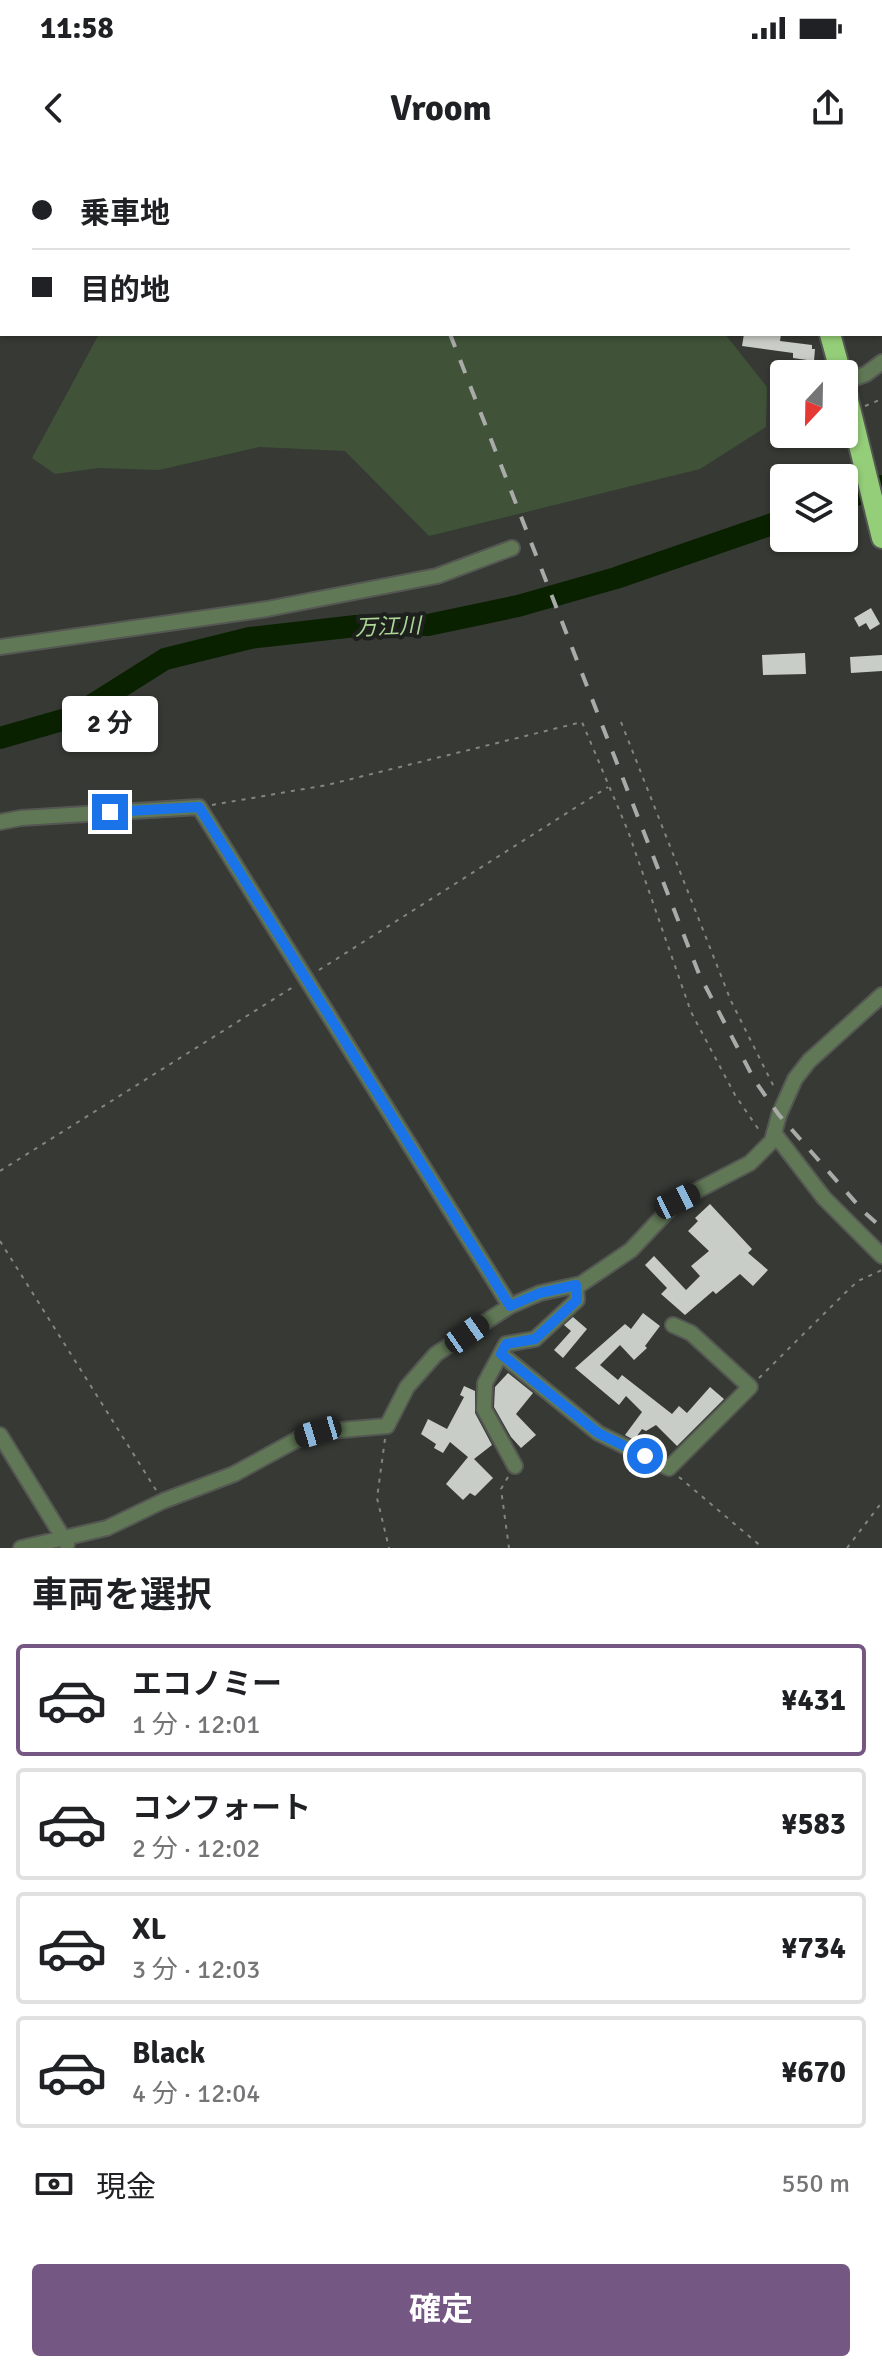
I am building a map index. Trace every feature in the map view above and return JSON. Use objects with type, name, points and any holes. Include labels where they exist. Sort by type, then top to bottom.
[{"type":"highway","points":[[831,336],[837,360]]},
{"type":"highway","points":[[858,446],[882,538]]},
{"type":"street","points":[[858,377],[882,362]]},
{"type":"street","points":[[0,647],[267,609],[437,576],[512,548]]},
{"type":"street","points":[[0,822],[21,818],[199,807],[510,1306]]},
{"type":"street","points":[[21,1548],[67,1544],[163,1501],[234,1474],[300,1438],[318,1432],[387,1426],[407,1387],[436,1354],[510,1306],[540,1293],[576,1285],[631,1250],[677,1201],[750,1163],[773,1137],[785,1098],[809,1061],[882,995]]},
{"type":"street","points":[[773,1137],[824,1198],[882,1256]]},
{"type":"street","points":[[515,1466],[484,1409],[485,1383],[506,1344],[535,1339],[577,1300],[576,1285]]},
{"type":"street","points":[[501,1354],[598,1433],[669,1468],[750,1387],[691,1333],[673,1325]]},
{"type":"street","points":[[0,1435],[67,1544]]},
{"type":"path","points":[[199,807],[327,785],[582,722],[628,831],[691,1012],[735,1095],[760,1132],[773,1137]]},
{"type":"path","points":[[621,722],[731,1001],[771,1085],[785,1098]]},
{"type":"path","points":[[0,1241],[163,1501]]},
{"type":"path","points":[[750,1387],[858,1281],[882,1270]]},
{"type":"path","points":[[387,1426],[377,1498],[389,1548]]},
{"type":"path","points":[[509,1548],[501,1489],[515,1466]]},
{"type":"path","points":[[669,1468],[763,1548]]},
{"type":"path","points":[[847,1548],[882,1502]]},
{"type":"green space","points":[[98,336],[727,336],[767,387],[766,427],[700,469],[429,536],[345,451],[259,447],[159,470],[98,468],[55,474],[32,458]]},
{"type":"building","points":[[744,336],[781,336],[780,341],[812,345],[815,349],[814,360],[793,358],[793,353],[742,346]]},
{"type":"building","points":[[871,608],[880,624],[870,630],[866,623],[859,627],[854,618]]},
{"type":"building","points":[[805,653],[806,674],[763,675],[762,655]]},
{"type":"building","points":[[882,655],[882,671],[851,673],[850,657]]},
{"type":"building","points":[[710,1204],[752,1249],[748,1253],[768,1270],[753,1286],[740,1274],[716,1294],[713,1291],[685,1315],[661,1294],[667,1288],[645,1265],[654,1256],[686,1290],[700,1276],[691,1266],[709,1251],[688,1231],[698,1221],[695,1218]]},
{"type":"building","points":[[643,1313],[660,1326],[645,1346],[647,1348],[634,1360],[620,1345],[600,1365],[618,1380],[622,1375],[672,1414],[679,1406],[687,1413],[710,1387],[724,1399],[677,1446],[656,1425],[646,1431],[642,1429],[634,1440],[625,1435],[642,1412],[626,1396],[619,1405],[575,1368],[625,1324],[631,1329]]},
{"type":"building","points":[[573,1317],[587,1329],[563,1358],[554,1350],[571,1331],[564,1325]]},
{"type":"building","points":[[508,1373],[533,1393],[516,1414],[536,1435],[521,1448],[494,1407],[495,1387]]},
{"type":"building","points":[[464,1386],[475,1391],[475,1413],[492,1445],[474,1459],[493,1478],[475,1496],[470,1493],[463,1500],[446,1484],[468,1457],[450,1442],[443,1453],[421,1434],[428,1419],[447,1429],[464,1397],[460,1395]]},
{"type":"waterway","name":"万江川","points":[[858,494],[882,486]]},
{"type":"waterway","name":"万江川","points":[[0,738],[73,717],[165,659],[250,638],[356,626],[428,625],[518,606],[616,578],[770,525]]},
{"type":"railway","points":[[451,336],[699,974],[755,1081],[779,1115],[864,1212],[882,1228]]},
{"type":"route","points":[[110,812],[199,807],[510,1306],[540,1293],[576,1285],[577,1300],[535,1339],[506,1344],[501,1354],[598,1433],[645,1456]]}]
